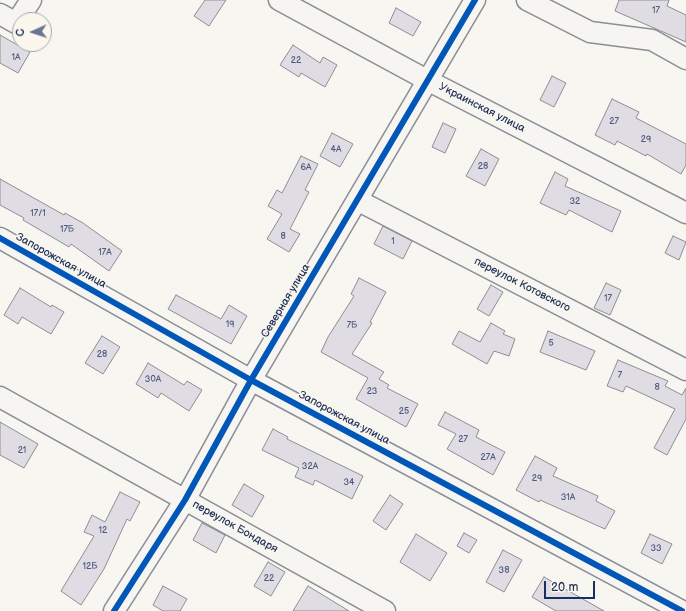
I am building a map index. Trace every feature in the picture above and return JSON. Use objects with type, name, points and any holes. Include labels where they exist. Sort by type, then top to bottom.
[{"type":"street","points":[[0,14],[16,23],[31,0]]},
{"type":"street","name":"Украинская улица","points":[[279,0],[427,80],[686,213]]},
{"type":"street","name":"Северная улица","points":[[114,611],[186,500],[251,380],[475,0]]},
{"type":"street","points":[[527,0],[590,32],[652,40],[686,59]]},
{"type":"street","name":"переулок Котовского","points":[[357,200],[686,370]]},
{"type":"street","name":"Запорожская улица","points":[[0,238],[251,380],[682,611]]},
{"type":"street","name":"переулок Бондаря","points":[[0,397],[385,611]]},
{"type":"building","points":[[205,0],[226,0],[209,26],[194,16]]},
{"type":"building","points":[[619,0],[669,0],[667,6],[686,15],[686,42],[615,11]]},
{"type":"building","points":[[396,8],[421,22],[413,36],[389,23]]},
{"type":"building","points":[[0,35],[12,42],[12,52],[30,52],[18,73],[0,63]]},
{"type":"building","points":[[293,45],[320,63],[323,57],[337,65],[325,87],[301,73],[299,77],[280,65]]},
{"type":"building","points":[[552,76],[566,83],[554,107],[540,100]]},
{"type":"building","points":[[612,99],[639,112],[636,118],[686,144],[686,165],[681,174],[647,154],[646,156],[617,141],[615,145],[595,135]]},
{"type":"building","points":[[443,123],[456,129],[445,153],[432,147]]},
{"type":"building","points":[[332,133],[353,144],[340,167],[320,156]]},
{"type":"building","points":[[481,149],[499,159],[485,186],[466,176]]},
{"type":"building","points":[[301,156],[318,164],[305,190],[309,192],[290,229],[300,234],[289,252],[267,239],[282,214],[268,206],[277,190],[282,193]]},
{"type":"building","points":[[555,172],[568,179],[565,186],[621,211],[612,232],[569,210],[566,215],[540,203]]},
{"type":"building","points":[[0,179],[64,215],[65,213],[83,223],[122,251],[109,271],[71,244],[69,247],[23,220],[24,218],[0,205]]},
{"type":"building","points":[[383,226],[412,241],[403,259],[374,244]]},
{"type":"building","points":[[673,236],[686,242],[679,260],[665,253]]},
{"type":"building","points":[[359,278],[386,292],[370,322],[372,323],[352,354],[384,372],[379,379],[389,385],[387,388],[418,404],[406,427],[356,399],[368,378],[321,352],[328,337],[354,296],[351,294]]},
{"type":"building","points":[[606,283],[621,290],[610,315],[594,308]]},
{"type":"building","points":[[491,285],[503,292],[489,316],[477,309]]},
{"type":"building","points":[[20,288],[51,307],[52,305],[64,312],[51,334],[22,317],[18,324],[4,315]]},
{"type":"building","points":[[176,295],[221,319],[229,305],[247,316],[231,344],[168,309]]},
{"type":"building","points":[[491,323],[505,331],[503,334],[515,339],[509,356],[494,351],[487,364],[452,344],[459,331],[480,342]]},
{"type":"building","points":[[548,331],[595,351],[586,370],[540,352]]},
{"type":"building","points":[[102,336],[120,347],[103,374],[85,363]]},
{"type":"building","points":[[618,360],[668,381],[665,386],[682,395],[686,388],[686,419],[667,455],[654,448],[675,409],[626,386],[623,392],[607,386]]},
{"type":"building","points":[[148,363],[184,385],[187,381],[202,390],[189,411],[161,393],[158,398],[136,384]]},
{"type":"building","points":[[445,412],[479,430],[476,437],[505,452],[493,475],[447,449],[456,434],[438,425]]},
{"type":"building","points":[[0,422],[38,444],[24,468],[0,455]]},
{"type":"building","points":[[273,429],[288,437],[287,439],[363,476],[352,499],[315,480],[313,485],[295,477],[299,468],[262,450]]},
{"type":"building","points":[[535,456],[557,468],[553,476],[598,496],[596,501],[615,511],[605,529],[540,500],[539,502],[516,490]]},
{"type":"building","points":[[244,484],[264,496],[252,517],[232,505]]},
{"type":"building","points":[[120,492],[140,502],[130,521],[127,519],[104,569],[81,605],[61,591],[94,536],[84,532],[92,515],[105,522]]},
{"type":"building","points":[[390,495],[403,504],[386,530],[373,521]]},
{"type":"building","points":[[202,523],[225,535],[216,553],[193,540]]},
{"type":"building","points":[[464,533],[477,540],[469,553],[457,546]]},
{"type":"building","points":[[416,534],[447,553],[430,581],[400,562]]},
{"type":"building","points":[[650,534],[672,544],[662,564],[641,553]]},
{"type":"building","points":[[503,550],[522,560],[504,592],[486,582]]},
{"type":"building","points":[[268,562],[285,572],[271,596],[254,586]]},
{"type":"building","points":[[544,577],[604,611],[556,611],[532,597]]},
{"type":"building","points":[[163,586],[187,599],[180,611],[163,611],[153,605]]},
{"type":"building","points":[[308,586],[349,611],[293,611]]},
{"type":"cycle path","points":[[114,611],[185,500],[251,380],[475,0]]},
{"type":"cycle path","points":[[0,238],[251,380],[682,611]]}]
